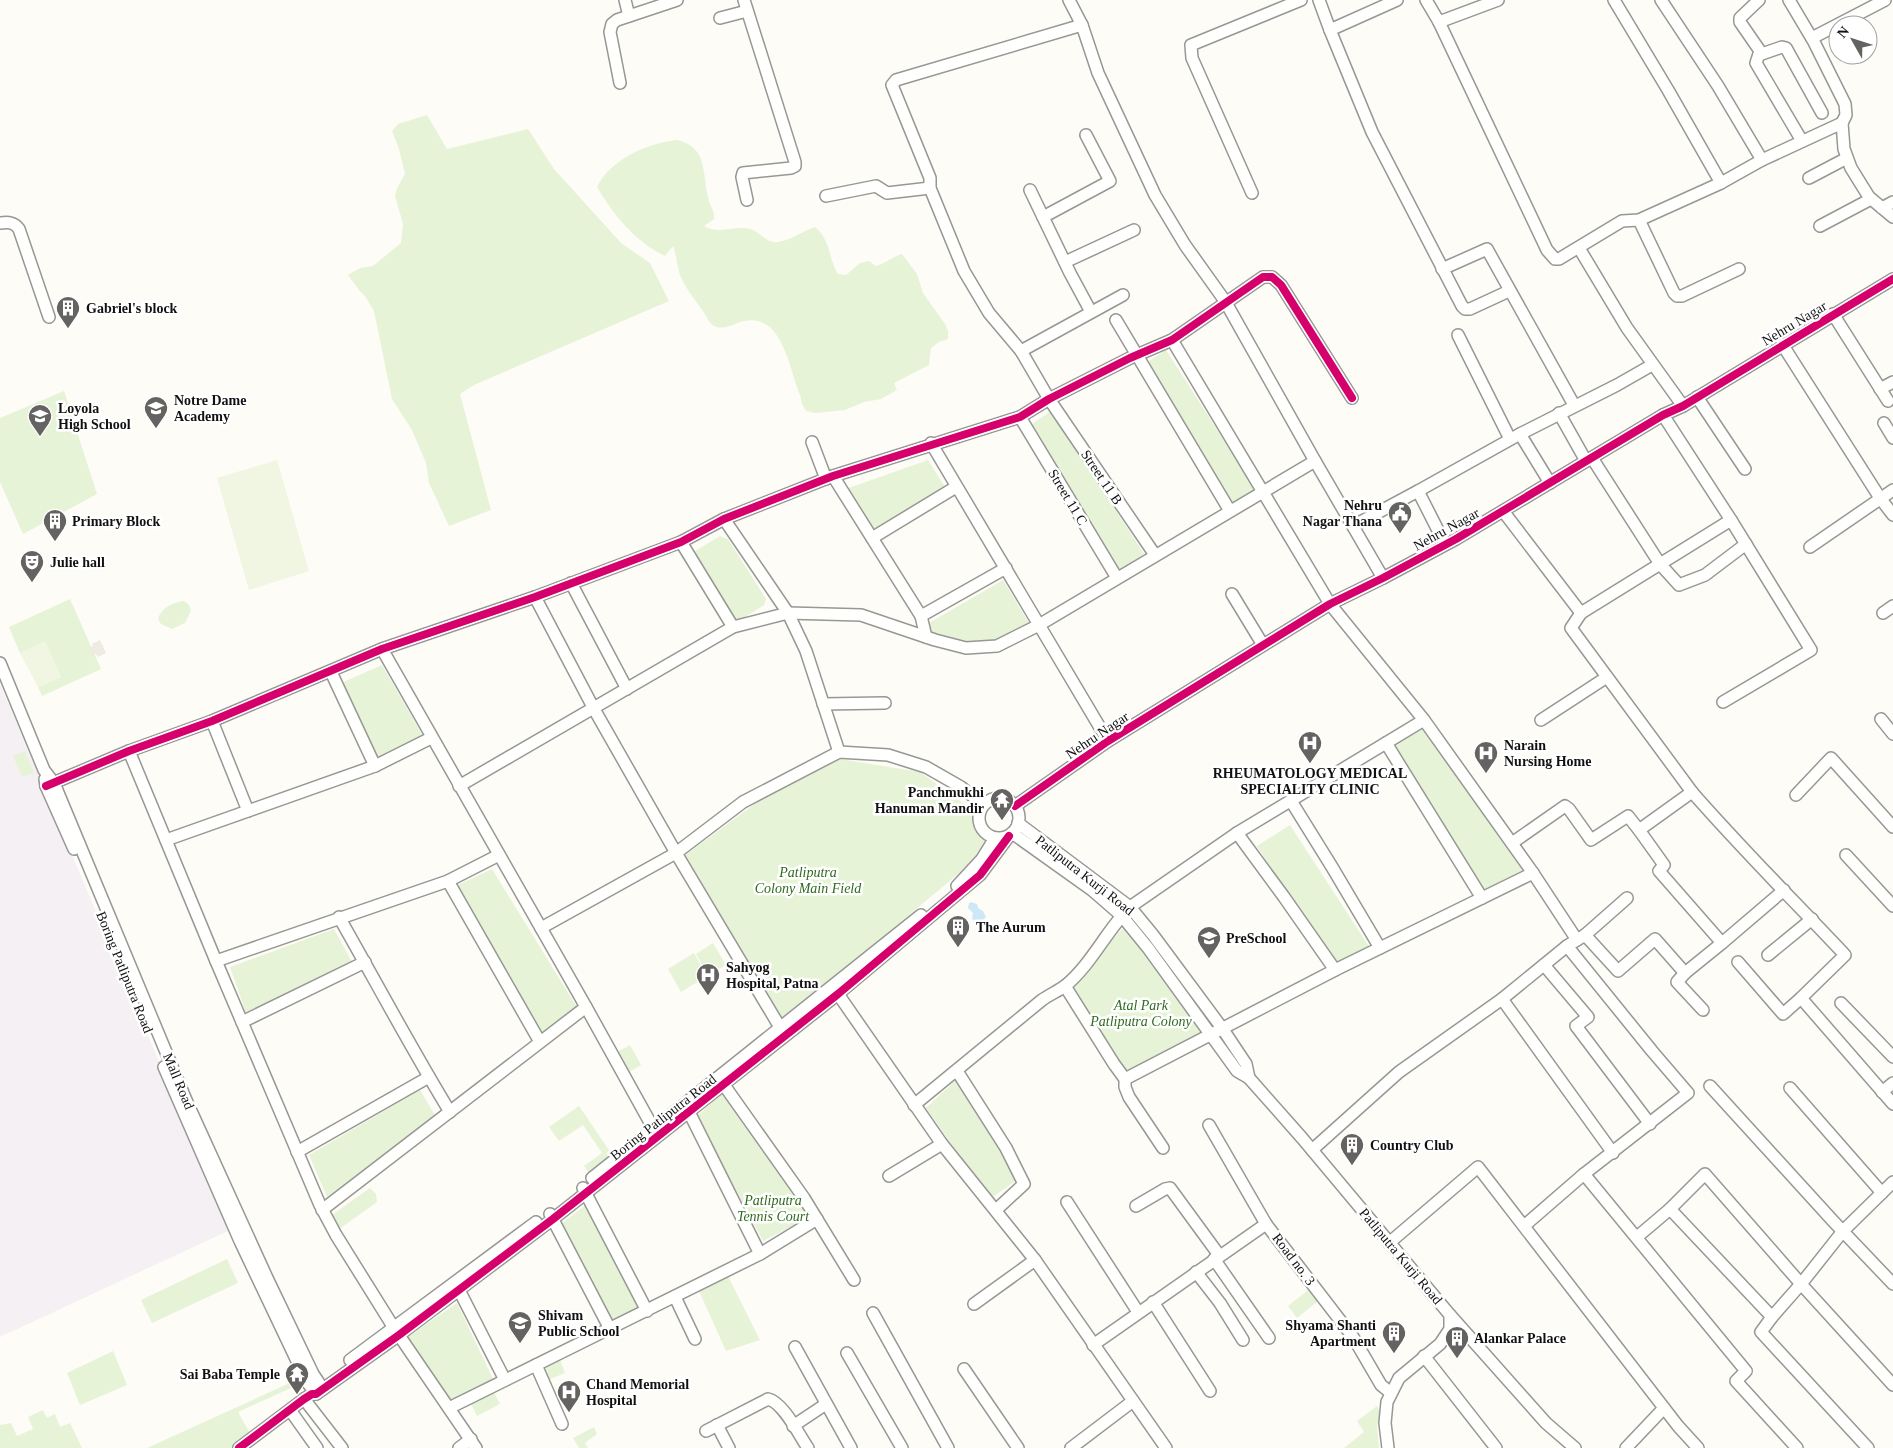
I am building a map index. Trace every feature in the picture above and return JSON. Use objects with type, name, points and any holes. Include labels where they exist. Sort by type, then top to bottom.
[{"type":"street","points":[[625,0],[629,16]]},
{"type":"street","points":[[620,83],[610,28],[616,20],[677,0]]},
{"type":"street","points":[[1069,0],[1082,25],[1098,73],[1141,168],[1185,245],[1226,301],[1315,461],[1384,578]]},
{"type":"street","points":[[1252,193],[1192,58],[1191,45],[1301,0]]},
{"type":"street","points":[[1318,0],[1372,132],[1442,269],[1465,309],[1470,309],[1509,290]]},
{"type":"street","points":[[1330,30],[1397,0]]},
{"type":"street","points":[[1426,0],[1439,22],[1551,256],[1559,259],[1622,222],[1639,220],[1721,183],[1762,160],[1802,141],[1842,124]]},
{"type":"street","points":[[1439,22],[1498,0]]},
{"type":"street","points":[[1614,0],[1721,183]]},
{"type":"street","points":[[1661,0],[1718,86],[1762,160]]},
{"type":"street","points":[[1760,0],[1740,18],[1740,22],[1760,50],[1756,63],[1802,141]]},
{"type":"street","points":[[1812,38],[1885,0]]},
{"type":"street","points":[[1794,1],[1845,104],[1846,114],[1842,124],[1847,158],[1871,199],[1893,217]]},
{"type":"street","points":[[720,18],[746,5],[796,162],[795,166],[791,168],[743,173],[746,200]]},
{"type":"street","name":"Street 11 B","points":[[1082,25],[999,48],[894,82],[893,89],[930,178],[930,188],[964,271],[989,313],[1020,351],[1049,399],[1155,555]]},
{"type":"street","points":[[1760,55],[1782,47],[1786,48],[1822,112]]},
{"type":"street","points":[[1043,217],[1110,181],[1086,135]]},
{"type":"street","points":[[1809,178],[1847,158]]},
{"type":"street","points":[[826,196],[876,186],[887,194],[930,188]]},
{"type":"street","points":[[1030,190],[1091,312]]},
{"type":"street","points":[[1820,226],[1871,199]]},
{"type":"street","points":[[1882,208],[1893,202]]},
{"type":"street","points":[[1639,220],[1677,296],[1682,296],[1739,270]]},
{"type":"street","points":[[0,224],[9,222],[15,224],[19,229],[48,316]]},
{"type":"street","points":[[1065,262],[1134,230]]},
{"type":"street","points":[[1579,248],[1626,328],[1683,406]]},
{"type":"street","points":[[1442,269],[1487,249],[1574,406]]},
{"type":"street","points":[[50,784],[129,751],[212,721],[382,649],[535,597],[681,542],[724,519],[829,477],[1020,416],[1049,399],[1172,340],[1263,277],[1272,277],[1277,280],[1352,398]]},
{"type":"street","name":"Nehru Nagar","points":[[1015,806],[1108,741],[1330,604],[1384,578],[1503,511],[1663,415],[1683,406],[1782,344],[1893,279]]},
{"type":"street","points":[[1020,351],[1123,295]]},
{"type":"street","points":[[1833,314],[1888,401]]},
{"type":"street","points":[[1116,320],[1230,511]]},
{"type":"street","points":[[1458,335],[1515,436],[1550,483]]},
{"type":"street","points":[[1172,340],[1330,604],[1424,720],[1533,873],[1576,941],[1652,1051],[1688,1093],[1584,1174],[1524,1226]]},
{"type":"street","points":[[1782,344],[1880,498],[1893,515]]},
{"type":"street","points":[[1354,526],[1515,436],[1617,385],[1652,365]]},
{"type":"street","points":[[1880,389],[1893,382]]},
{"type":"street","points":[[1697,397],[1745,469]]},
{"type":"street","points":[[1559,413],[1660,564],[1679,585],[1704,575],[1746,544]]},
{"type":"street","points":[[1663,415],[1732,520],[1811,650],[1724,702]]},
{"type":"street","name":"Street 11 C","points":[[1020,416],[1117,578]]},
{"type":"street","points":[[1884,424],[1893,438]]},
{"type":"street","points":[[812,442],[829,477],[872,538],[920,616],[926,637]]},
{"type":"street","points":[[931,443],[1108,741]]},
{"type":"street","points":[[459,786],[732,627],[788,614],[861,614],[926,637],[966,648],[997,646],[1039,625],[1315,461]]},
{"type":"street","points":[[872,538],[956,487]]},
{"type":"street","points":[[1810,546],[1893,490]]},
{"type":"street","points":[[1418,491],[1445,544]]},
{"type":"street","points":[[1503,511],[1581,613]]},
{"type":"street","points":[[724,519],[788,614],[806,651],[839,752]]},
{"type":"street","points":[[1732,520],[1581,613],[1570,628],[1692,792],[1726,831],[1845,955],[1783,1014],[1738,962]]},
{"type":"street","points":[[681,542],[732,627]]},
{"type":"street","points":[[920,616],[1006,568]]},
{"type":"street","points":[[571,583],[626,689]]},
{"type":"street","points":[[1232,594],[1263,645]]},
{"type":"street","points":[[535,597],[594,708],[676,853],[783,1032]]},
{"type":"street","points":[[1883,613],[1893,606]]},
{"type":"street","points":[[382,649],[586,1007],[655,1133]]},
{"type":"street","name":"Mall Road","points":[[0,663],[182,1101],[262,1280],[313,1374],[315,1392],[342,1448]]},
{"type":"street","points":[[331,672],[375,766]]},
{"type":"street","points":[[1541,720],[1606,677]]},
{"type":"street","points":[[823,704],[885,703]]},
{"type":"street","points":[[1881,719],[1893,734]]},
{"type":"street","points":[[914,1105],[1042,1000],[1065,986],[1082,968],[1126,912],[1237,834],[1424,720]]},
{"type":"street","points":[[212,721],[248,811]]},
{"type":"street","points":[[166,840],[375,766],[431,738]]},
{"type":"street","points":[[1386,743],[1482,898]]},
{"type":"street","points":[[129,751],[322,1210],[396,1331],[474,1444],[459,1448]]},
{"type":"street","points":[[541,928],[676,853],[743,802],[839,752],[888,755],[926,767],[961,787],[975,798],[981,809]]},
{"type":"street","points":[[1796,795],[1832,758],[1893,827]]},
{"type":"street","points":[[1639,830],[1692,792]]},
{"type":"street","points":[[998,798],[1004,799],[1015,806],[1019,814],[1013,831],[1002,838],[988,835],[980,824],[979,816],[981,809],[991,800],[998,798]]},
{"type":"street","points":[[1291,801],[1380,948]]},
{"type":"street","points":[[1512,844],[1563,806],[1569,809],[1591,840],[1628,816],[1664,865],[1659,871],[1722,943]]},
{"type":"street","name":"Patliputra Kurji Road","points":[[1013,831],[1126,912],[1153,935],[1222,1028],[1246,1064],[1248,1078]]},
{"type":"street","name":"Boring Patliputra Road","points":[[396,1331],[459,1290],[980,875],[1013,831]]},
{"type":"street","points":[[1237,834],[1335,970]]},
{"type":"street","name":"Boring Patliputra Road","points":[[655,1133],[690,1112],[724,1085],[783,1032],[838,994],[958,886],[982,859],[995,838]]},
{"type":"street","points":[[216,961],[448,881],[499,855]]},
{"type":"street","points":[[1846,856],[1893,906]]},
{"type":"street","points":[[1125,1079],[1335,970],[1533,873]]},
{"type":"street","points":[[448,881],[540,1042]]},
{"type":"street","points":[[1703,1010],[1676,982],[1784,890]]},
{"type":"street","points":[[1312,1150],[1399,1072],[1502,999],[1627,898]]},
{"type":"street","name":"Patliputra Kurji Road","points":[[1126,912],[1148,948],[1237,1071],[1248,1078],[1312,1150],[1450,1315],[1450,1329],[1440,1344],[1399,1378],[1387,1402],[1385,1423],[1388,1448]]},
{"type":"street","points":[[339,917],[428,1077],[450,1112]]},
{"type":"street","points":[[1768,955],[1812,919]]},
{"type":"street","points":[[1576,941],[1618,971],[1655,939],[1685,973]]},
{"type":"street","points":[[242,1022],[365,962]]},
{"type":"street","points":[[1544,965],[1588,1017],[1576,1026],[1650,1124]]},
{"type":"street","points":[[1065,986],[1125,1079],[1125,1087],[1129,1097],[1163,1148]]},
{"type":"street","points":[[838,994],[942,1144],[1035,1260],[1166,1448]]},
{"type":"street","points":[[1800,998],[1893,1104]]},
{"type":"street","points":[[1502,999],[1613,1153]]},
{"type":"street","points":[[1841,1003],[1893,1057]]},
{"type":"street","points":[[322,1210],[586,1007]]},
{"type":"street","points":[[957,1071],[1006,1148],[1024,1184],[996,1210]]},
{"type":"street","points":[[297,1152],[428,1077]]},
{"type":"street","points":[[1882,1092],[1893,1083]]},
{"type":"street","points":[[724,1085],[817,1218],[854,1280]]},
{"type":"street","points":[[1710,1086],[1893,1284]]},
{"type":"street","points":[[1790,1088],[1889,1190],[1843,1231],[1802,1284],[1761,1332],[1868,1448]]},
{"type":"street","points":[[690,1112],[760,1254]]},
{"type":"street","points":[[1210,1125],[1266,1224]]},
{"type":"street","points":[[889,1176],[942,1144]]},
{"type":"street","points":[[1390,1243],[1478,1168],[1664,1408],[1698,1448]]},
{"type":"street","points":[[1584,1174],[1746,1372],[1736,1381],[1797,1448]]},
{"type":"street","points":[[1637,1237],[1670,1209],[1705,1174],[1893,1385]]},
{"type":"street","points":[[1136,1206],[1170,1188],[1269,1338]]},
{"type":"street","points":[[584,1190],[647,1311]]},
{"type":"street","points":[[1067,1202],[1138,1312]]},
{"type":"street","points":[[1670,1209],[1772,1317]]},
{"type":"street","points":[[551,1216],[610,1329]]},
{"type":"street","name":"Boring Patliputra Road","points":[[239,1448],[551,1216]]},
{"type":"street","points":[[449,1408],[760,1254],[817,1218]]},
{"type":"street","name":"Road no. 3","points":[[1093,1345],[1266,1224],[1353,1337],[1381,1385],[1392,1393]]},
{"type":"street","points":[[974,1304],[1035,1260]]},
{"type":"street","points":[[1196,1272],[1217,1299],[1243,1340]]},
{"type":"street","points":[[459,1290],[505,1380]]},
{"type":"street","points":[[675,1297],[695,1339]]},
{"type":"street","points":[[1153,1302],[1210,1391]]},
{"type":"street","points":[[873,1313],[948,1448]]},
{"type":"street","points":[[1450,1315],[1546,1423],[1575,1448]]},
{"type":"street","points":[[795,1348],[851,1448]]},
{"type":"street","points":[[847,1353],[902,1448]]},
{"type":"street","points":[[1424,1356],[1496,1448]]},
{"type":"street","points":[[536,1365],[562,1424]]},
{"type":"street","points":[[964,1369],[1018,1448]]},
{"type":"street","points":[[706,1431],[768,1400],[773,1400],[808,1448]]},
{"type":"street","points":[[1071,1448],[1087,1443],[1133,1401]]},
{"type":"street","points":[[793,1426],[826,1404]]},
{"type":"street","points":[[1626,1448],[1664,1408]]},
{"type":"street","points":[[290,1410],[317,1448]]},
{"type":"street","points":[[717,1425],[729,1448]]},
{"type":"shaded area","points":[[100,640],[106,653],[98,657],[96,654],[92,655],[89,648]]},
{"type":"shaded area","points":[[0,684],[230,1230],[0,1337]]},
{"type":"green space","points":[[427,115],[447,149],[528,129],[554,169],[621,243],[650,263],[669,301],[474,385],[460,394],[491,510],[449,526],[429,483],[426,463],[412,430],[392,399],[374,311],[348,275],[360,268],[373,266],[401,243],[403,224],[395,196],[405,174],[392,131],[398,124]]},
{"type":"green space","points":[[676,140],[694,148],[702,162],[706,188],[714,216],[714,219],[704,226],[709,229],[745,228],[750,229],[767,240],[778,242],[815,227],[827,243],[838,274],[846,275],[860,263],[869,261],[876,266],[902,254],[917,274],[923,293],[948,331],[948,339],[939,342],[931,348],[929,365],[894,383],[897,390],[881,399],[864,402],[845,410],[815,413],[806,411],[802,404],[788,358],[776,334],[768,326],[757,321],[744,321],[722,328],[712,325],[684,283],[679,272],[673,246],[665,256],[644,243],[618,217],[597,187],[611,168],[630,154],[653,145]]},
{"type":"green space","points":[[1166,350],[1257,492],[1231,507],[1146,363]]},
{"type":"green space","points":[[64,391],[97,494],[23,534],[0,482],[0,418]]},
{"type":"green space","points":[[1051,411],[1144,554],[1119,571],[1029,426]]},
{"type":"green space","points":[[277,460],[309,571],[249,590],[217,478]]},
{"type":"green space","points":[[928,460],[947,490],[872,531],[846,489]]},
{"type":"green space","points":[[720,536],[728,539],[766,599],[764,605],[734,624],[692,553]]},
{"type":"green space","points":[[1003,580],[1030,625],[1000,640],[975,645],[957,642],[929,631],[929,623]]},
{"type":"green space","points":[[70,599],[101,669],[42,696],[38,687],[61,677],[45,642],[20,653],[9,627]]},
{"type":"green space","points":[[184,601],[189,605],[191,611],[185,623],[172,629],[161,624],[158,619],[165,609],[172,604]]},
{"type":"green space","points":[[45,641],[61,677],[38,687],[20,653]]},
{"type":"green space","points":[[382,665],[424,738],[379,759],[341,683]]},
{"type":"green space","points":[[1423,729],[1526,871],[1484,891],[1395,746]]},
{"type":"green space","points":[[25,751],[34,773],[22,777],[13,756]]},
{"type":"green space","name":"Patliputra Colony Main Field","points":[[840,759],[920,772],[973,810],[981,826],[990,834],[976,859],[782,1021],[684,856],[756,803]]},
{"type":"green space","points":[[1290,825],[1370,948],[1335,966],[1257,846]]},
{"type":"green space","points":[[492,869],[578,1009],[541,1038],[456,886]]},
{"type":"green space","name":"Atal Park Patliputra Colony","points":[[1128,923],[1209,1029],[1126,1073],[1071,985]]},
{"type":"green space","points":[[334,929],[352,962],[247,1016],[230,967]]},
{"type":"green space","points":[[713,943],[726,965],[708,975],[696,954]]},
{"type":"green space","points":[[694,953],[707,976],[681,992],[668,969]]},
{"type":"green space","points":[[630,1045],[641,1065],[628,1073],[617,1052]]},
{"type":"green space","points":[[956,1080],[1018,1179],[990,1199],[926,1108]]},
{"type":"green space","points":[[420,1090],[436,1117],[327,1197],[309,1155]]},
{"type":"green space","name":"Patliputra Tennis Court","points":[[723,1093],[810,1217],[763,1241],[697,1116]]},
{"type":"green space","points":[[579,1106],[613,1156],[589,1173],[584,1166],[602,1153],[583,1125],[559,1141],[549,1127]]},
{"type":"green space","points":[[370,1188],[376,1194],[377,1202],[338,1230],[329,1217]]},
{"type":"green space","points":[[587,1204],[641,1308],[610,1323],[561,1224]]},
{"type":"green space","points":[[227,1259],[238,1283],[152,1323],[141,1300]]},
{"type":"green space","points":[[727,1274],[760,1340],[726,1351],[699,1291]]},
{"type":"green space","points":[[1308,1290],[1318,1301],[1297,1318],[1288,1306]]},
{"type":"green space","points":[[457,1303],[494,1381],[450,1404],[405,1339]]},
{"type":"green space","points":[[113,1351],[127,1385],[80,1405],[67,1373]]},
{"type":"green space","points":[[560,1360],[565,1373],[548,1380],[543,1367]]},
{"type":"green space","points":[[303,1377],[302,1383],[238,1412],[251,1435],[233,1448],[147,1448]]},
{"type":"green space","points":[[494,1392],[500,1404],[477,1416],[471,1404]]},
{"type":"green space","points":[[1377,1406],[1380,1412],[1377,1426],[1379,1448],[1344,1448],[1364,1432],[1357,1421]]},
{"type":"green space","points":[[43,1410],[47,1418],[55,1414],[60,1427],[70,1423],[82,1448],[0,1448],[0,1425],[11,1423],[17,1436],[33,1429],[28,1417]]},
{"type":"green space","points":[[594,1427],[597,1434],[585,1443],[588,1448],[579,1448],[573,1438]]},
{"type":"water","points":[[971,902],[977,904],[986,917],[980,923],[972,919],[973,913],[968,908]]},
{"type":"cycle path","points":[[46,786],[129,751],[212,721],[382,649],[535,597],[681,542],[724,519],[833,476],[1020,417],[1049,399],[1130,358],[1172,340],[1263,277],[1272,277],[1281,285],[1352,398]]},
{"type":"cycle path","points":[[1015,806],[1108,741],[1330,604],[1456,539],[1663,415],[1683,406],[1893,279]]},
{"type":"cycle path","points":[[239,1448],[304,1399],[312,1394],[316,1394],[399,1335],[553,1219],[838,994],[980,875],[1009,836]]},
{"type":"place","name":"Gabriel's block","points":[[68,329]]},
{"type":"place","name":"Notre Dame Academy","points":[[156,429]]},
{"type":"place","name":"Loyola High School","points":[[40,437]]},
{"type":"place","name":"Nehru Nagar Thana","points":[[1400,534]]},
{"type":"place","name":"Primary Block","points":[[55,542]]},
{"type":"place","name":"Julie hall","points":[[32,583]]},
{"type":"place","name":"RHEUMATOLOGY MEDICAL SPECIALITY CLINIC","points":[[1310,764]]},
{"type":"place","name":"Narain Nursing Home","points":[[1486,774]]},
{"type":"place","name":"Panchmukhi Hanuman Mandir","points":[[1002,821]]},
{"type":"place","name":"The Aurum","points":[[958,948]]},
{"type":"place","name":"PreSchool","points":[[1209,959]]},
{"type":"place","name":"Sahyog Hospital, Patna","points":[[708,996]]},
{"type":"place","name":"Country Club","points":[[1352,1166]]},
{"type":"place","name":"Shivam Public School","points":[[520,1344]]},
{"type":"place","name":"Shyama Shanti Apartment","points":[[1394,1354]]},
{"type":"place","name":"Alankar Palace","points":[[1457,1359]]},
{"type":"place","name":"Sai Baba Temple","points":[[297,1395]]},
{"type":"place","name":"Chand Memorial Hospital","points":[[569,1413]]}]
